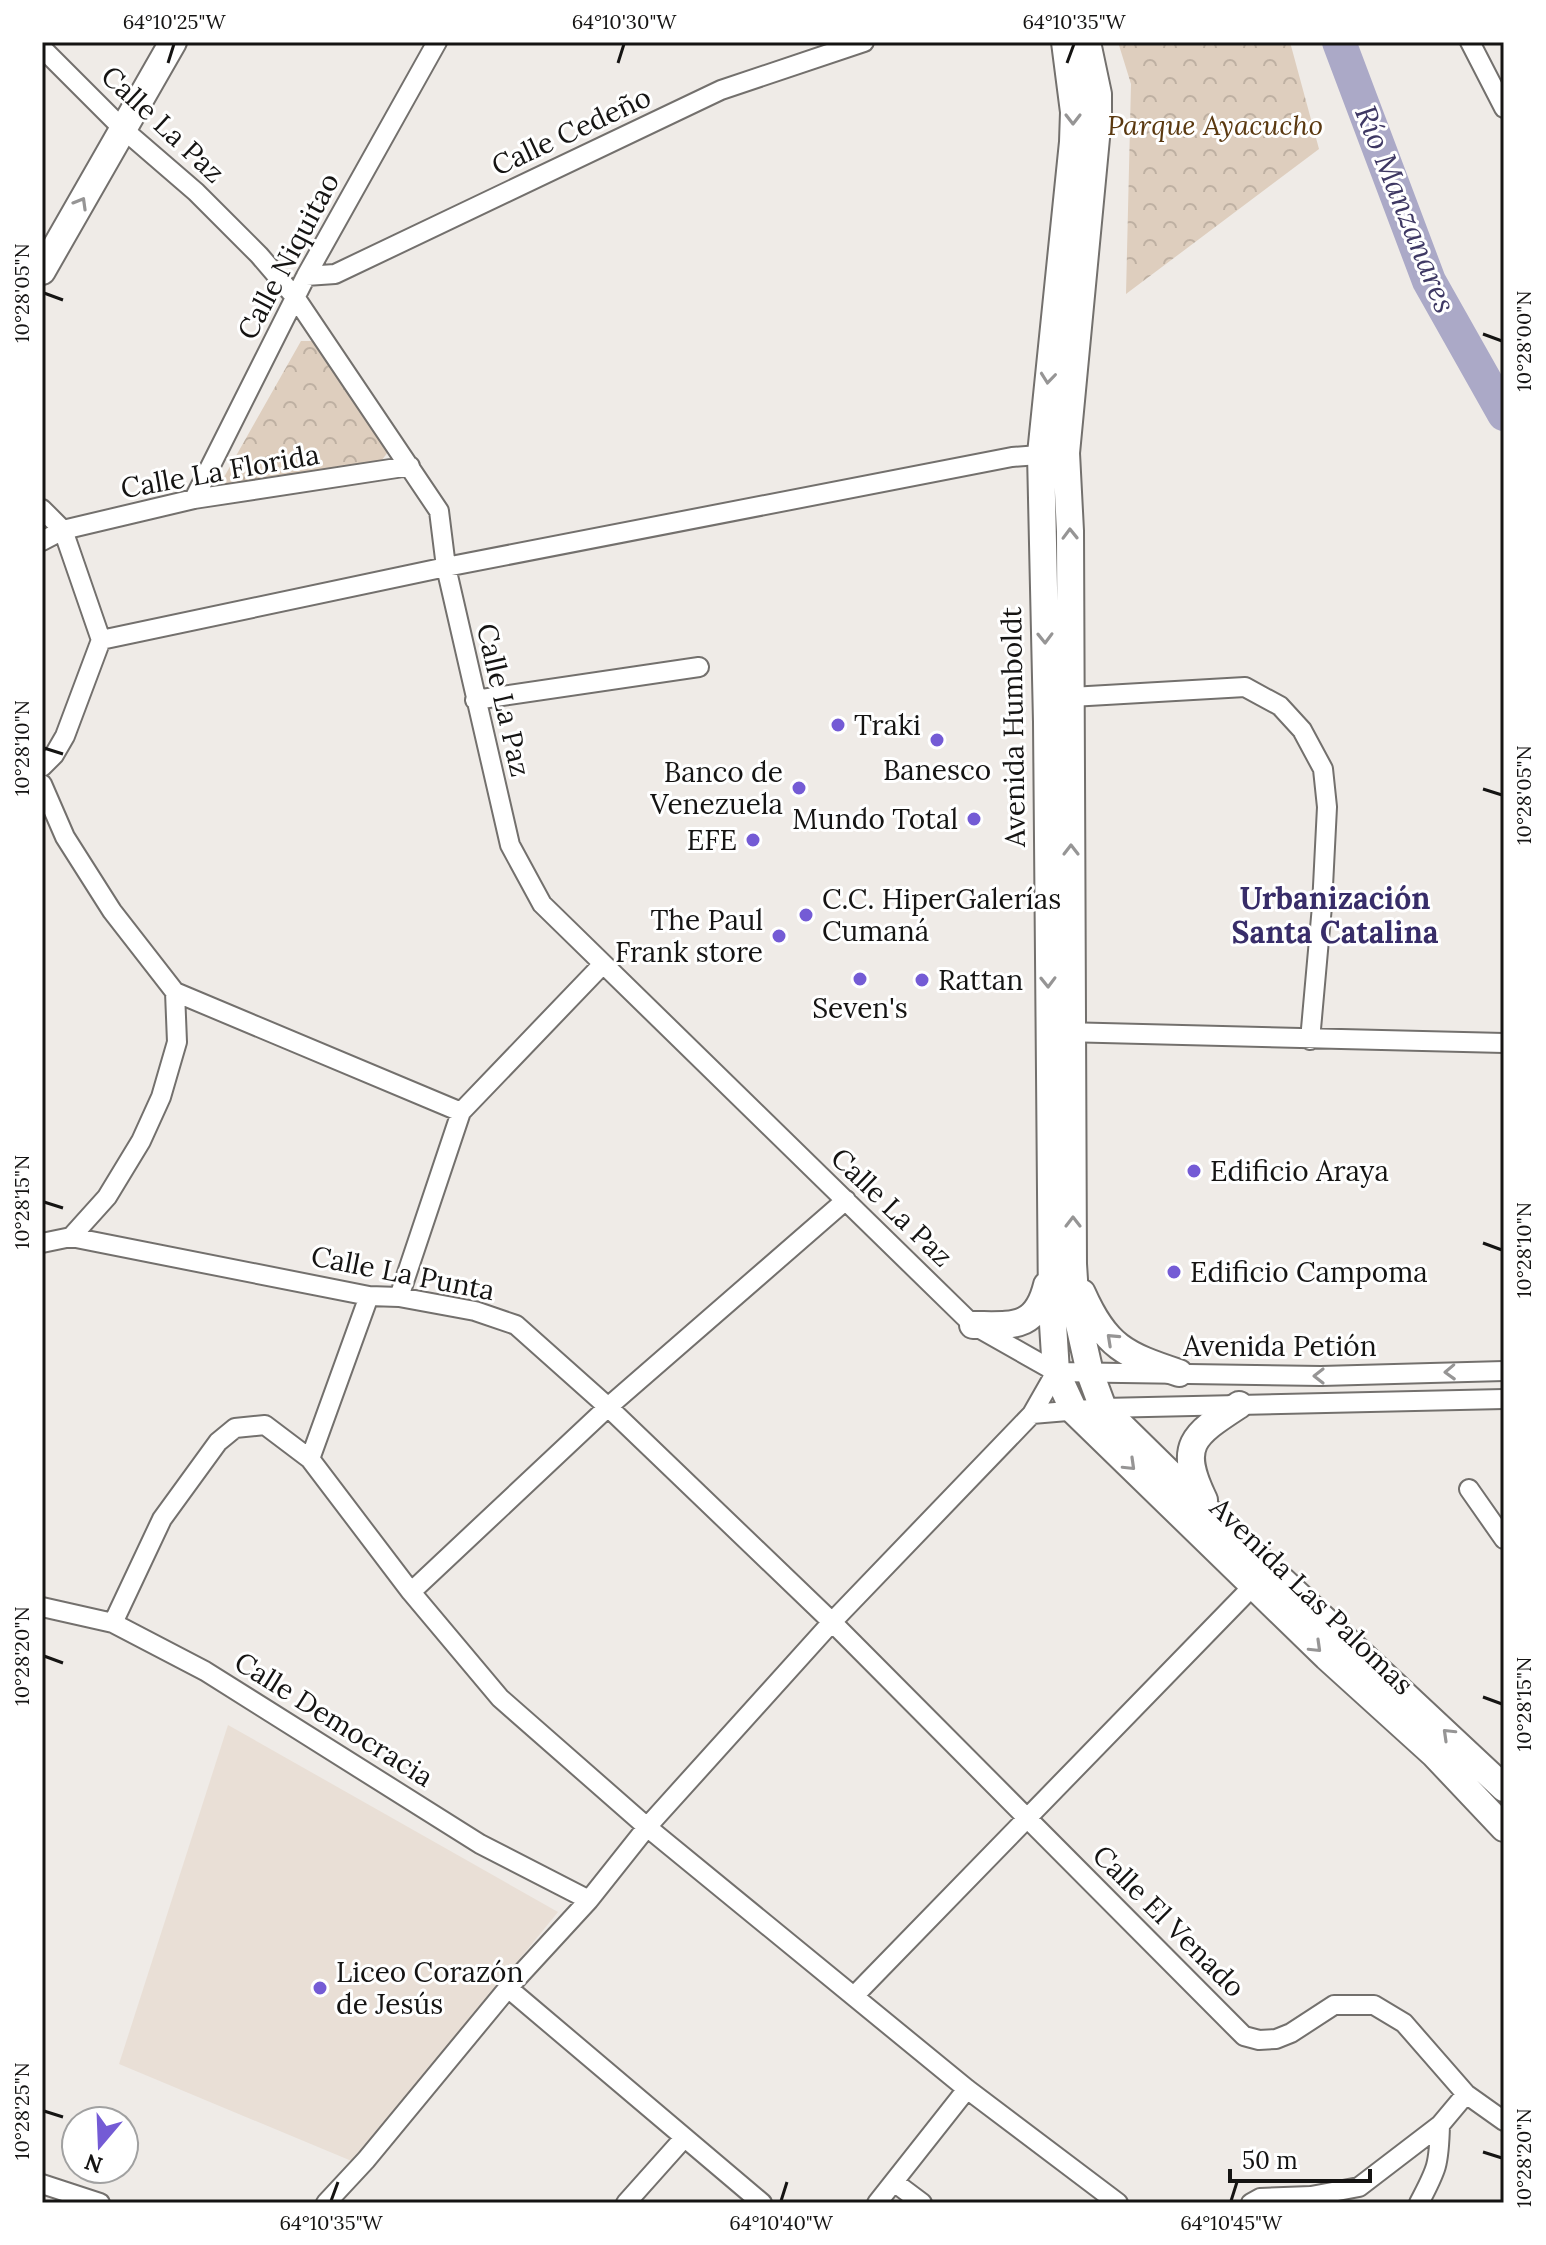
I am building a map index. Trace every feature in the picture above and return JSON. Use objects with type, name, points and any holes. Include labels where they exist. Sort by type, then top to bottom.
[{"type":"main road","points":[[42,271],[173,42]]},
{"type":"main road","name":"Avenida Humboldt","points":[[1065,42],[1074,112],[1074,243]]},
{"type":"main road","name":"Avenida Humboldt","points":[[1074,1411],[1056,1372],[1062,1272],[1060,1032],[1047,722],[1054,454],[1074,243],[1098,106],[1087,42]]},
{"type":"main road","name":"Avenida Humboldt","points":[[1054,454],[1070,531],[1071,697],[1060,1032]]},
{"type":"main road","points":[[973,1325],[1013,1325],[1030,1319],[1062,1272],[1096,1324],[1113,1341],[1130,1355],[1179,1373]]},
{"type":"main road","name":"Avenida Humboldt","points":[[1062,1272],[1103,1408]]},
{"type":"main road","points":[[1211,1514],[1190,1464],[1191,1445],[1212,1422],[1239,1405]]},
{"type":"main road","name":"Avenida Las Palomas","points":[[1103,1408],[1211,1514],[1504,1788]]},
{"type":"main road","name":"Avenida Las Palomas","points":[[1074,1411],[1253,1586],[1434,1754],[1504,1828]]},
{"type":"street","name":"Calle Niquitao","points":[[194,499],[306,276],[437,42]]},
{"type":"street","name":"Calle Cedeño","points":[[306,276],[335,274],[721,90],[864,42]]},
{"type":"street","points":[[1470,42],[1504,108]]},
{"type":"street","name":"Calle La Paz","points":[[42,48],[123,129],[196,192],[259,255],[295,297],[439,511],[446,567],[510,845],[542,904],[973,1325],[1056,1372]]},
{"type":"street","points":[[101,640],[446,567],[1012,457],[1054,454]]},
{"type":"street","name":"Calle La Florida","points":[[42,541],[63,530],[194,499],[410,466]]},
{"type":"street","points":[[42,509],[63,530],[101,640],[65,736],[54,755],[42,767]]},
{"type":"street","points":[[475,700],[699,667]]},
{"type":"street","points":[[1071,697],[1245,687],[1280,706],[1302,730],[1323,769],[1327,807],[1310,1040]]},
{"type":"street","points":[[42,784],[73,849],[112,911],[175,992],[461,1112]]},
{"type":"street","points":[[399,1297],[461,1112],[603,964]]},
{"type":"street","points":[[71,1237],[107,1197],[141,1141],[161,1097],[177,1042],[175,992]]},
{"type":"street","points":[[1060,1032],[1504,1043]]},
{"type":"street","points":[[411,1592],[608,1407],[846,1200]]},
{"type":"street","name":"Calle La Punta","points":[[42,1243],[71,1237],[369,1296],[399,1297],[475,1311],[516,1325],[608,1407],[832,1622]]},
{"type":"street","points":[[310,1459],[369,1296]]},
{"type":"street","name":"Avenida Petión","points":[[1056,1372],[1321,1376],[1504,1371]]},
{"type":"street","points":[[326,2203],[366,2160],[508,1988],[589,1900],[647,1827],[832,1622],[1032,1414],[1056,1372]]},
{"type":"street","name":"Avenida Petión","points":[[1032,1414],[1103,1408],[1504,1399]]},
{"type":"street","points":[[113,1623],[162,1519],[218,1442],[235,1428],[265,1425],[310,1459],[411,1592],[500,1698],[647,1827],[967,2089],[1118,2203]]},
{"type":"street","points":[[1469,1489],[1504,1539]]},
{"type":"street","points":[[854,1996],[1253,1586]]},
{"type":"street","name":"Calle Democracia","points":[[42,1607],[113,1623],[205,1671],[480,1844],[589,1900]]},
{"type":"street","name":"Calle El Venado","points":[[832,1622],[1244,2036],[1259,2040],[1276,2039],[1291,2033],[1334,2005],[1374,2005],[1404,2023],[1466,2094],[1504,2121]]},
{"type":"street","points":[[508,1988],[762,2203]]},
{"type":"street","points":[[877,2203],[967,2089]]},
{"type":"street","points":[[1251,2203],[1260,2198],[1311,2196],[1359,2187],[1440,2125],[1466,2094]]},
{"type":"street","points":[[1419,2203],[1439,2159],[1440,2125]]},
{"type":"street","points":[[626,2203],[684,2138]]},
{"type":"street","points":[[894,2182],[922,2203]]},
{"type":"street","points":[[42,2184],[100,2203]]},
{"type":"shaded area","name":"Liceo Corazón de Jesús","points":[[228,1725],[558,1912],[354,2162],[119,2064]]},
{"type":"green space","name":"Parque Ayacucho","points":[[1118,42],[1290,42],[1319,149],[1126,294],[1131,84]]},
{"type":"green space","points":[[301,341],[314,341],[388,452],[382,460],[219,486]]},
{"type":"waterway","name":"Río Manzanares","points":[[1339,42],[1429,281],[1504,414]]},
{"type":"place","name":"Traki","points":[[838,725]]},
{"type":"place","name":"Banesco","points":[[937,740]]},
{"type":"place","name":"Banco de Venezuela","points":[[799,788]]},
{"type":"place","name":"Mundo Total","points":[[974,819]]},
{"type":"place","name":"EFE","points":[[753,840]]},
{"type":"place","name":"C.C. HiperGalerías Cumaná","points":[[806,915]]},
{"type":"place","name":"The Paul Frank store","points":[[779,936]]},
{"type":"place","name":"Seven's","points":[[860,979]]},
{"type":"place","name":"Rattan","points":[[922,980]]},
{"type":"place","name":"Edificio Araya","points":[[1194,1171]]},
{"type":"place","name":"Edificio Campoma","points":[[1174,1272]]},
{"type":"place","name":"Liceo Corazón de Jesús","points":[[320,1988]]},
{"type":"district","name":"Urbanización Santa Catalina","points":[[1335,915]]}]
